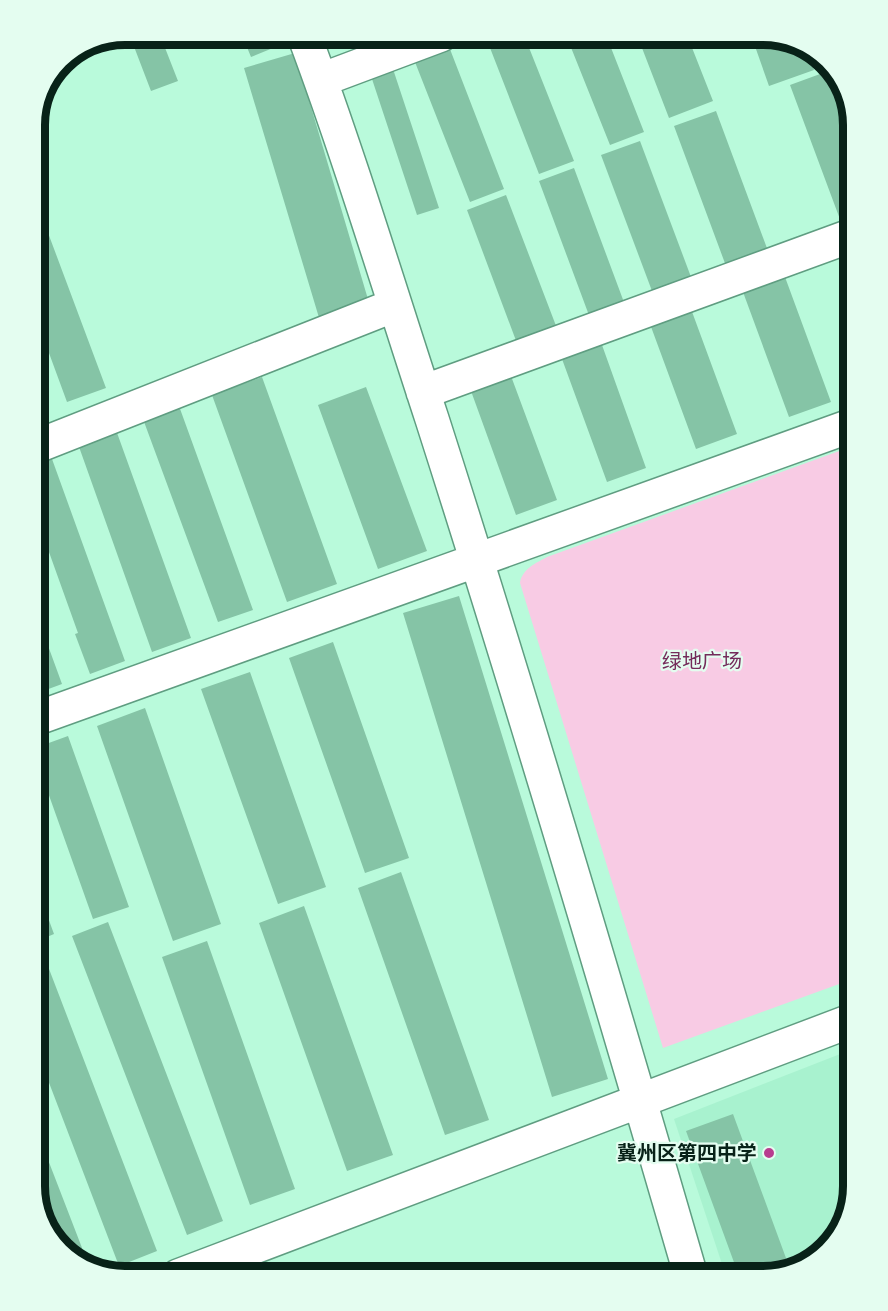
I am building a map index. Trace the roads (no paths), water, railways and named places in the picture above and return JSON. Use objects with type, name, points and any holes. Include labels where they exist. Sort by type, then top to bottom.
[{"type":"street","points":[[308,45],[335,118],[477,561],[688,1266]]},
{"type":"street","points":[[321,80],[414,45]]},
{"type":"street","points":[[423,392],[843,239]]},
{"type":"street","points":[[45,443],[395,304]]},
{"type":"street","points":[[45,715],[843,428]]},
{"type":"street","points":[[203,1266],[843,1024]]},
{"type":"place","name":"冀州区第四中学","points":[[769,1153]]},
{"type":"park label","name":"绿地广场","points":[[702,661]]}]
